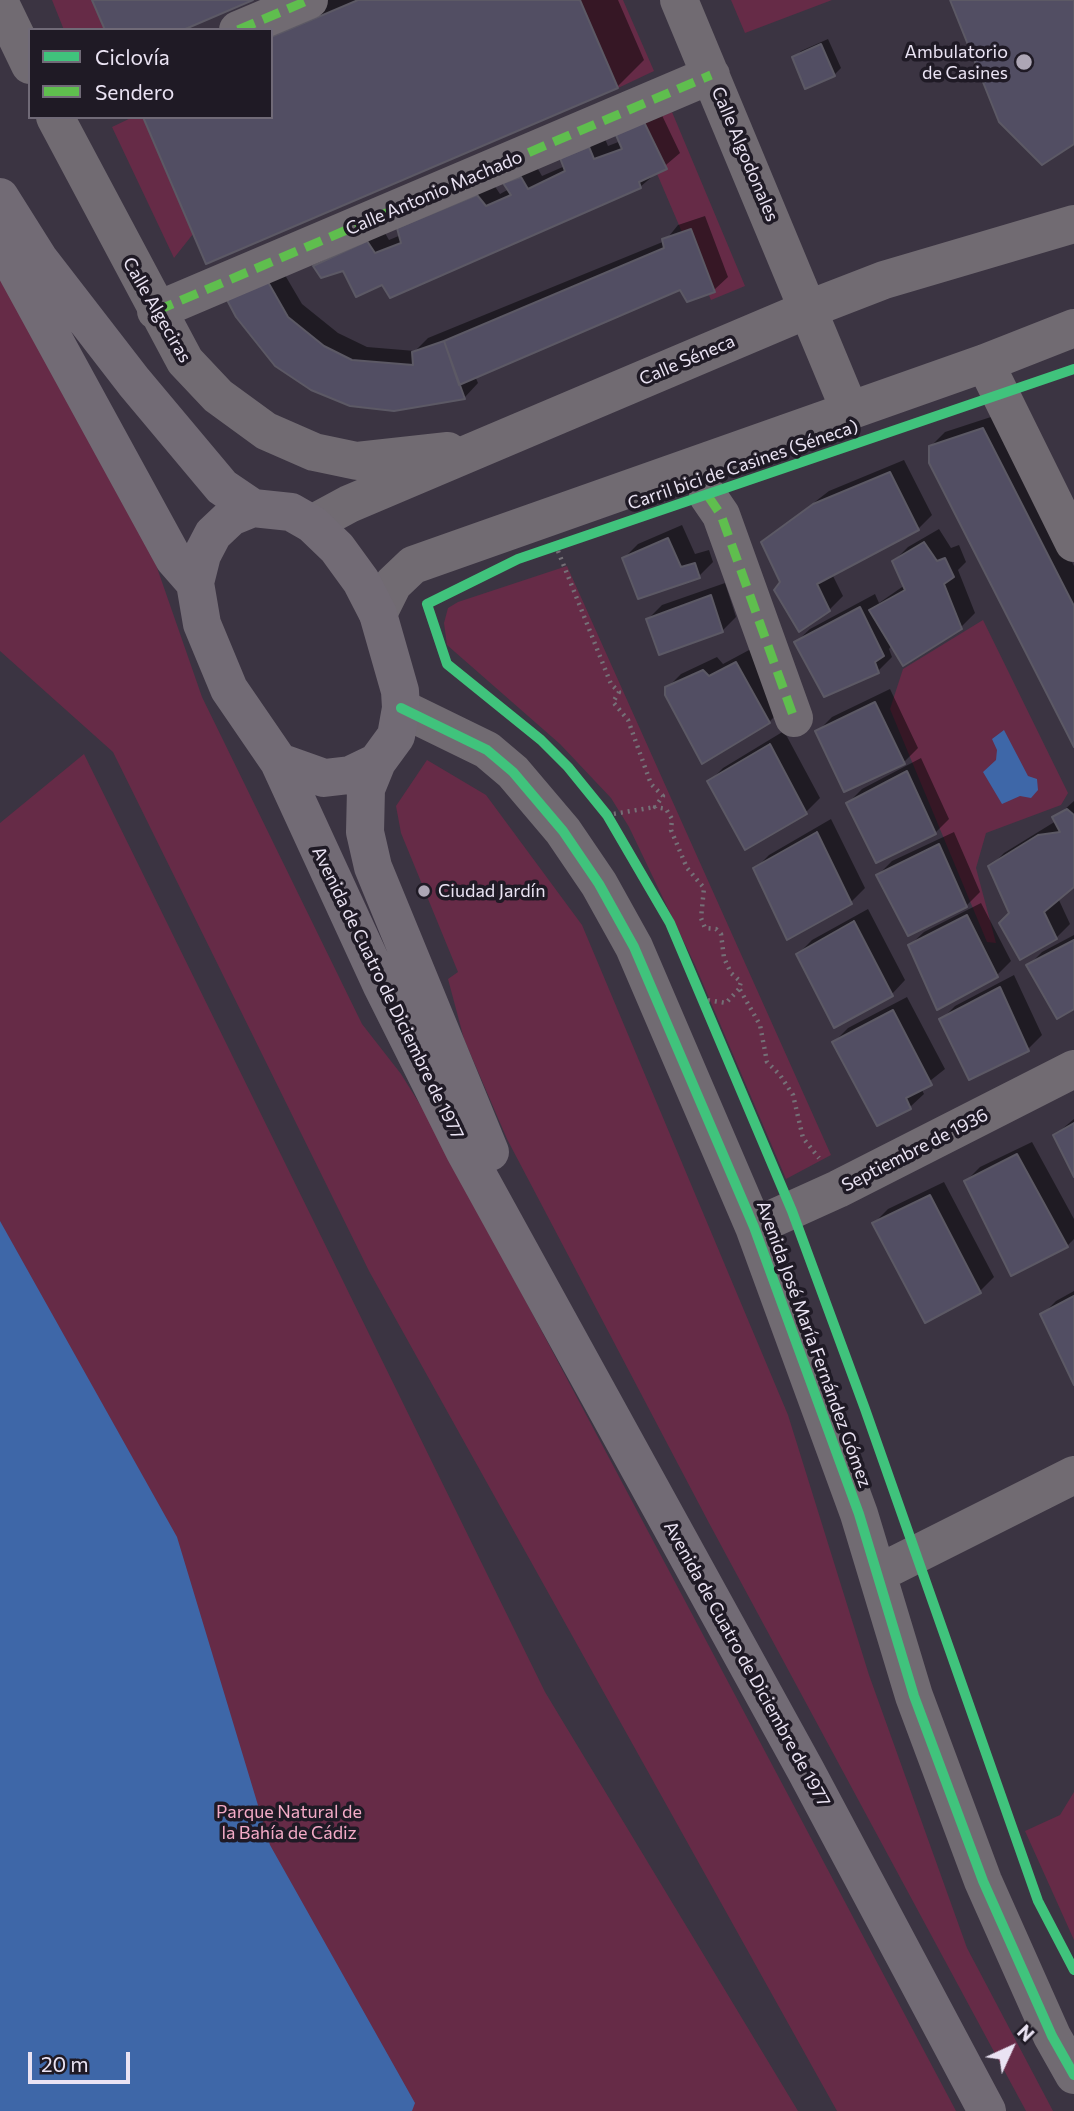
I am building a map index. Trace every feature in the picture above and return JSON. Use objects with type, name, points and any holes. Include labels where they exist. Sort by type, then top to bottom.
[{"type":"main road","points":[[0,198],[39,259],[167,423],[222,487],[253,508]]},
{"type":"main road","points":[[0,241],[174,559],[195,583]]},
{"type":"main road","points":[[253,508],[272,508],[291,512],[312,524],[337,548],[361,581],[379,614],[400,691],[401,708],[396,736],[377,762],[350,775],[324,778],[279,762],[229,690],[202,624],[195,583],[202,555],[213,534],[231,517],[253,508]]},
{"type":"main road","name":"Avenida de Cuatro de Diciembre de 1977","points":[[279,762],[394,1010],[464,1150],[505,1219],[987,2111]]},
{"type":"main road","name":"Avenida de Cuatro de Diciembre de 1977","points":[[377,762],[366,789],[365,832],[373,867],[488,1147],[505,1219]]},
{"type":"street","points":[[243,28],[309,0]]},
{"type":"street","name":"Calle Algodonales","points":[[679,0],[850,411]]},
{"type":"street","points":[[0,4],[28,61]]},
{"type":"street","name":"Calle Antonio Machado","points":[[156,311],[712,75]]},
{"type":"street","name":"Calle Algeciras","points":[[56,119],[185,361],[218,396],[266,431],[314,452],[357,461],[390,455],[480,448]]},
{"type":"street","name":"Calle Séneca","points":[[312,524],[349,504],[809,309],[884,280],[1074,224]]},
{"type":"street","points":[[379,614],[393,584],[413,565],[985,363],[1074,328]]},
{"type":"street","points":[[985,363],[1074,543]]},
{"type":"street","points":[[708,496],[722,515],[794,718]]},
{"type":"street","name":"Avenida José María Fernández Gómez","points":[[401,708],[487,750],[513,772],[563,831],[599,884],[634,947],[754,1227],[879,1573],[914,1696],[984,1881],[1052,2036],[1074,2075]]},
{"type":"street","name":"Septiembre de 1936","points":[[754,1227],[838,1189],[1074,1069]]},
{"type":"street","points":[[879,1573],[1074,1475]]},
{"type":"path","points":[[543,551],[569,542]]},
{"type":"path","points":[[556,547],[611,684],[619,692],[613,702],[628,720],[651,784],[663,796],[655,807]]},
{"type":"path","points":[[599,805],[614,827]]},
{"type":"path","points":[[607,815],[655,807],[666,809],[672,819],[671,830],[687,867],[704,888],[701,918],[705,928],[716,929],[721,934],[724,958],[731,973],[741,982],[726,1003],[701,999]]},
{"type":"path","points":[[696,987],[706,1012]]},
{"type":"path","points":[[739,988],[760,1025],[767,1062],[780,1075],[793,1095],[803,1138],[838,1189]]},
{"type":"green space","points":[[52,0],[92,0],[104,28],[63,28]]},
{"type":"green space","points":[[580,0],[623,0],[654,71],[618,88]]},
{"type":"green space","points":[[731,0],[832,0],[745,33]]},
{"type":"green space","points":[[672,112],[745,286],[711,300],[637,127]]},
{"type":"green space","points":[[129,119],[144,119],[193,234],[174,258],[112,127]]},
{"type":"green space","points":[[0,271],[154,559],[202,697],[362,1024],[401,1074],[429,1119],[956,2111],[837,2111],[369,1271],[113,752],[0,651]]},
{"type":"green space","points":[[567,566],[831,1155],[786,1179],[695,965],[629,827],[611,798],[560,744],[447,645],[444,623],[448,608],[458,602]]},
{"type":"green space","points":[[983,620],[1068,793],[1061,805],[986,833],[976,868],[996,943],[987,942],[890,709],[903,669]]},
{"type":"green space","name":"Parque Natural de la Bahía de Cádiz","points":[[84,754],[545,1692],[798,2111],[0,2111],[0,823]]},
{"type":"green space","points":[[427,760],[486,795],[582,925],[788,1415],[869,1675],[967,1948],[1053,2111],[1026,2111],[709,1523],[507,1139],[464,1039],[448,979],[458,972],[401,833],[396,806]]},
{"type":"green space","points":[[1074,1792],[1074,1940],[1025,1831],[1060,1815]]},
{"type":"water","points":[[1004,730],[1028,776],[1037,779],[1038,790],[1031,798],[1020,796],[1002,804],[983,772],[996,760],[997,750],[992,739]]},
{"type":"water","points":[[0,1221],[177,1537],[270,1845],[415,2103],[412,2111],[0,2111]]},
{"type":"building","points":[[92,0],[253,0],[188,28],[104,28]]},
{"type":"building","points":[[358,0],[580,0],[618,88],[206,264],[144,119],[273,119],[273,36]]},
{"type":"building","name":"Ambulatorio de Casines","points":[[950,0],[1074,0],[1074,144],[1042,165],[999,122]]},
{"type":"building","points":[[821,44],[835,76],[805,89],[792,57]]},
{"type":"building","points":[[643,120],[667,169],[639,182],[641,188],[390,298],[382,285],[356,297],[343,271],[321,278],[313,266],[367,241],[375,253],[401,243],[397,228],[477,195],[486,206],[511,195],[503,183],[521,177],[528,189],[565,171],[560,158],[589,147],[594,159],[622,149],[616,135]]},
{"type":"building","points":[[691,229],[715,292],[687,302],[680,290],[459,385],[444,341],[664,248],[662,239]]},
{"type":"building","points":[[268,282],[288,317],[324,346],[352,360],[413,365],[412,352],[444,341],[465,399],[394,411],[350,406],[311,390],[275,366],[236,317],[226,298]]},
{"type":"building","points":[[983,428],[1074,606],[1074,747],[929,463],[929,446]]},
{"type":"building","points":[[890,472],[919,530],[817,584],[830,611],[799,632],[774,590],[780,582],[761,542],[813,504]]},
{"type":"building","points":[[668,538],[681,567],[695,563],[700,578],[638,599],[622,558]]},
{"type":"building","points":[[924,542],[937,561],[945,558],[954,577],[944,584],[962,629],[903,666],[869,610],[905,590],[892,561]]},
{"type":"building","points":[[711,595],[723,632],[659,655],[646,619]]},
{"type":"building","points":[[860,607],[884,656],[875,662],[879,673],[824,697],[794,642]]},
{"type":"building","points":[[736,662],[770,723],[702,764],[665,695],[665,687],[703,670],[709,676]]},
{"type":"building","points":[[875,702],[905,764],[844,792],[815,731]]},
{"type":"building","points":[[770,744],[807,814],[745,850],[707,781]]},
{"type":"building","points":[[907,771],[936,834],[876,863],[846,803]]},
{"type":"building","points":[[1067,809],[1074,815],[1074,887],[1044,912],[1057,939],[1020,960],[999,923],[1009,913],[988,866],[1038,835],[1060,832],[1052,817]]},
{"type":"building","points":[[817,832],[852,904],[787,940],[753,868]]},
{"type":"building","points":[[939,844],[967,907],[908,936],[876,875]]},
{"type":"building","points":[[967,915],[998,977],[937,1010],[908,945]]},
{"type":"building","points":[[854,921],[893,996],[834,1028],[796,954]]},
{"type":"building","points":[[1074,940],[1074,1009],[1057,1019],[1026,965]]},
{"type":"building","points":[[1000,987],[1029,1051],[969,1080],[939,1019]]},
{"type":"building","points":[[893,1010],[932,1085],[906,1098],[911,1109],[877,1126],[832,1042]]},
{"type":"building","points":[[1074,1123],[1074,1177],[1053,1135]]},
{"type":"building","points":[[1017,1154],[1068,1247],[1011,1276],[964,1181]]},
{"type":"building","points":[[930,1195],[981,1293],[925,1323],[872,1223]]},
{"type":"building","points":[[1074,1296],[1074,1385],[1040,1314]]},
{"type":"marked path","points":[[243,28],[309,0]]},
{"type":"marked path","points":[[156,311],[711,75]]},
{"type":"marked path","points":[[708,496],[721,515],[794,718]]},
{"type":"cycle path","name":"Carril bici de Casines (Séneca)","points":[[1074,369],[518,559],[427,604],[447,664],[541,740],[568,767],[607,815],[670,923],[792,1211],[865,1409],[1038,1901],[1074,1970]]},
{"type":"cycle path","points":[[401,708],[487,750],[513,772],[563,831],[599,884],[634,947],[754,1227],[859,1514],[914,1696],[983,1881],[1052,2036],[1074,2075]]},
{"type":"place","name":"Ambulatorio de Casines","points":[[1024,62]]},
{"type":"place","name":"Ciudad Jardín","points":[[424,891]]}]
